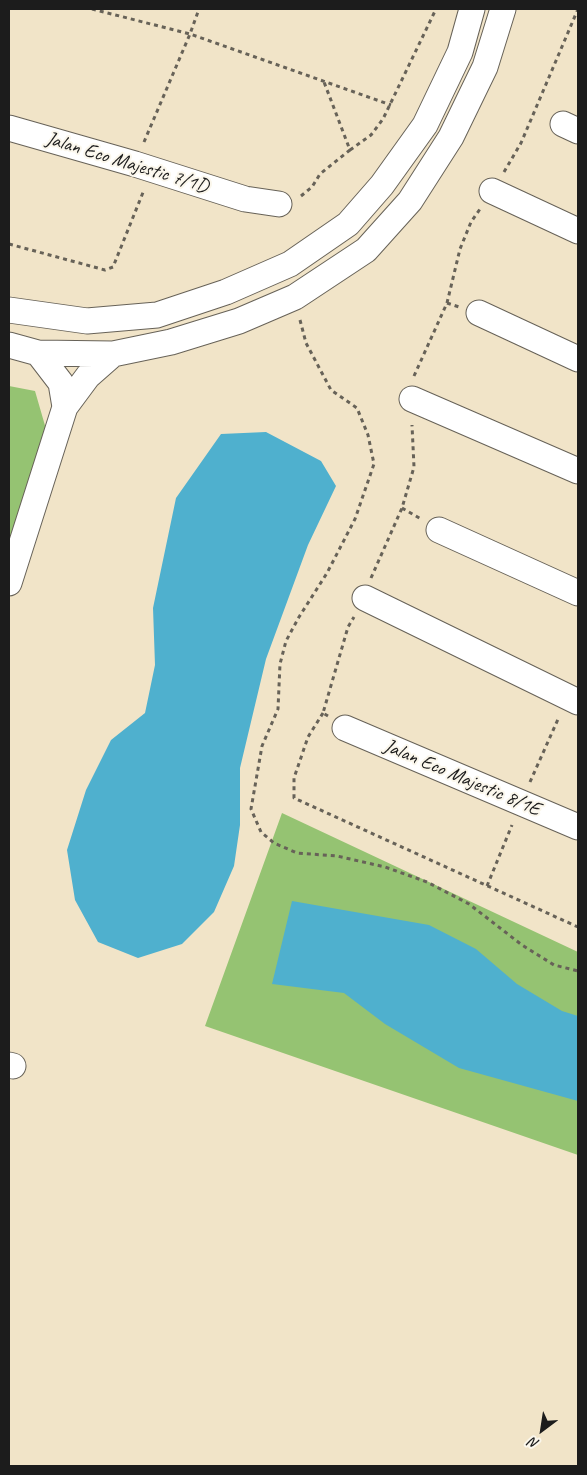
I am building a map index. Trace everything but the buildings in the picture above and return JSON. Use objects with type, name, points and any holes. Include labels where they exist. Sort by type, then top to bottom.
[{"type":"street","points":[[9,310],[87,321],[157,315],[226,292],[290,264],[348,224],[382,184],[425,125],[460,52],[472,9]]},
{"type":"street","points":[[9,345],[38,353],[113,354],[172,342],[239,321],[294,297],[366,250],[410,201],[451,138],[485,67],[503,9]]},
{"type":"street","name":"Jalan Eco Majestic 7/1D","points":[[9,128],[245,199],[279,204]]},
{"type":"street","points":[[492,190],[578,232]]},
{"type":"street","points":[[478,312],[578,359]]},
{"type":"street","points":[[38,353],[61,383],[65,407]]},
{"type":"street","points":[[9,584],[65,407],[88,376],[113,354]]},
{"type":"street","points":[[412,399],[578,471]]},
{"type":"street","points":[[438,530],[578,593]]},
{"type":"street","points":[[365,598],[573,700]]},
{"type":"street","name":"Jalan Eco Majestic 8/1E","points":[[345,728],[578,827]]},
{"type":"path","points":[[92,9],[190,34],[391,105]]},
{"type":"path","points":[[9,244],[104,270],[113,267],[143,167],[199,9]]},
{"type":"path","points":[[279,204],[291,204],[312,187],[320,174],[371,135],[391,105],[436,9]]},
{"type":"path","points":[[578,9],[522,143],[471,222],[460,249],[447,303],[414,374],[412,399],[414,467],[402,508],[372,573],[365,598],[348,627],[323,713],[308,737],[294,778],[294,798],[578,927]]},
{"type":"path","points":[[324,82],[350,150]]},
{"type":"path","points":[[294,297],[306,343],[332,390],[357,408],[368,435],[374,464],[355,520],[327,573],[286,641],[280,664],[278,709],[262,746],[252,809],[261,832],[274,843],[297,853],[337,856],[384,866],[427,882],[469,904],[522,945],[554,965],[578,971]]},
{"type":"path","points":[[487,886],[521,803],[573,700]]},
{"type":"path","points":[[323,713],[345,728]]},
{"type":"green space","points":[[9,386],[35,391],[46,429],[9,556]]},
{"type":"green space","points":[[282,813],[578,952],[578,1155],[205,1026]]},
{"type":"water","points":[[266,432],[321,461],[336,486],[308,545],[266,659],[240,768],[240,825],[234,866],[214,912],[182,944],[138,958],[98,942],[75,900],[67,850],[86,790],[111,740],[145,713],[155,665],[153,608],[176,498],[221,434]]},
{"type":"water","points":[[292,901],[429,925],[476,949],[517,984],[562,1011],[578,1016],[578,1101],[459,1068],[385,1024],[344,993],[272,984]]}]
